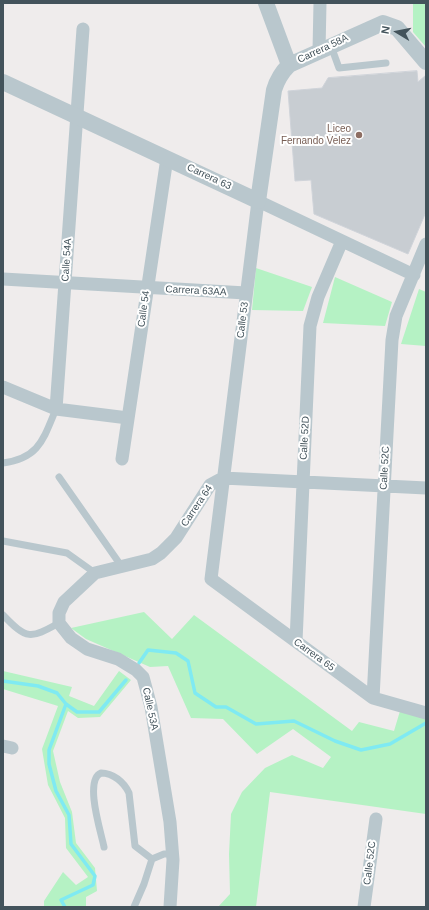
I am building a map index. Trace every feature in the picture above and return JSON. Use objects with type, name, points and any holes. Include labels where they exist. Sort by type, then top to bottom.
[{"type":"street","name":"Carrera 58A","points":[[266,3],[289,65],[378,24],[388,24],[397,28],[426,62]]},
{"type":"street","points":[[320,3],[325,49]]},
{"type":"street","name":"Calle 54A","points":[[56,409],[83,29]]},
{"type":"street","name":"Calle 53","points":[[211,579],[258,200],[274,90],[283,71],[289,65]]},
{"type":"street","name":"Carrera 63","points":[[3,82],[414,274]]},
{"type":"street","name":"Calle 54","points":[[122,459],[167,158]]},
{"type":"street","name":"Calle 52D","points":[[296,641],[310,326],[318,297],[342,241]]},
{"type":"street","name":"Calle 52C","points":[[373,698],[393,333],[396,316],[426,244]]},
{"type":"street","name":"Carrera 63AA","points":[[3,279],[246,294]]},
{"type":"street","points":[[3,387],[56,409],[128,418]]},
{"type":"street","name":"Carrera 64","points":[[95,573],[152,559],[169,546],[210,485],[223,478],[426,488]]},
{"type":"street","points":[[59,624],[59,613],[64,602],[95,573]]},
{"type":"street","name":"Carrera 65","points":[[211,579],[373,698],[426,713]]},
{"type":"street","name":"Calle 53A","points":[[59,624],[71,638],[82,645],[118,659],[136,670],[143,677],[151,707],[170,822],[172,854],[170,907]]},
{"type":"street","name":"Calle 52C","points":[[364,907],[376,820]]},
{"type":"lane","points":[[325,49],[339,68],[386,63]]},
{"type":"lane","name":"Calle 54A","points":[[3,463],[19,461],[30,454],[46,433],[56,409]]},
{"type":"lane","points":[[59,477],[122,567]]},
{"type":"lane","points":[[3,541],[67,553],[95,573]]},
{"type":"lane","points":[[3,616],[17,630],[30,635],[38,635],[59,624]]},
{"type":"lane","points":[[104,847],[93,797],[95,778],[101,773],[114,775],[127,788],[129,793],[135,846],[152,859]]},
{"type":"lane","points":[[134,907],[144,884],[152,859],[164,854],[172,854]]},
{"type":"green space","points":[[413,3],[426,3],[426,47],[413,32]]},
{"type":"green space","points":[[256,268],[312,287],[303,311],[252,310]]},
{"type":"green space","points":[[335,277],[392,302],[385,326],[323,323]]},
{"type":"green space","points":[[419,289],[426,292],[426,346],[401,344]]},
{"type":"green space","points":[[144,612],[172,639],[194,615],[352,731],[359,722],[394,731],[400,711],[426,719],[426,814],[270,792],[256,907],[218,907],[230,894],[229,854],[231,814],[242,792],[265,768],[292,755],[323,768],[331,757],[293,729],[257,754],[223,719],[191,718],[168,666],[150,667],[86,639],[71,628]]},
{"type":"green space","points":[[3,671],[72,687],[69,696],[94,706],[119,671],[131,680],[100,717],[78,718],[68,711],[53,751],[60,782],[72,812],[76,843],[95,868],[97,891],[86,897],[86,907],[44,907],[44,901],[63,872],[76,885],[88,877],[66,848],[65,818],[48,785],[42,749],[58,706],[3,689]]},
{"type":"building","name":"Liceo Fernando Velez","points":[[417,71],[418,82],[426,75],[426,212],[408,254],[314,214],[311,180],[295,181],[288,91],[322,88],[328,78]]},
{"type":"waterway","points":[[139,663],[148,650],[176,653],[188,661],[195,693],[216,707],[226,707],[256,724],[294,721],[335,741],[361,750],[390,744],[426,723]]},
{"type":"waterway","points":[[3,681],[38,686],[57,693],[66,704],[77,712],[99,712],[126,680]]},
{"type":"waterway","points":[[65,907],[61,900],[93,885],[95,876],[71,844],[69,815],[56,791],[49,764],[49,750],[66,704]]},
{"type":"place","name":"Liceo Fernando Velez","points":[[359,135]]}]
